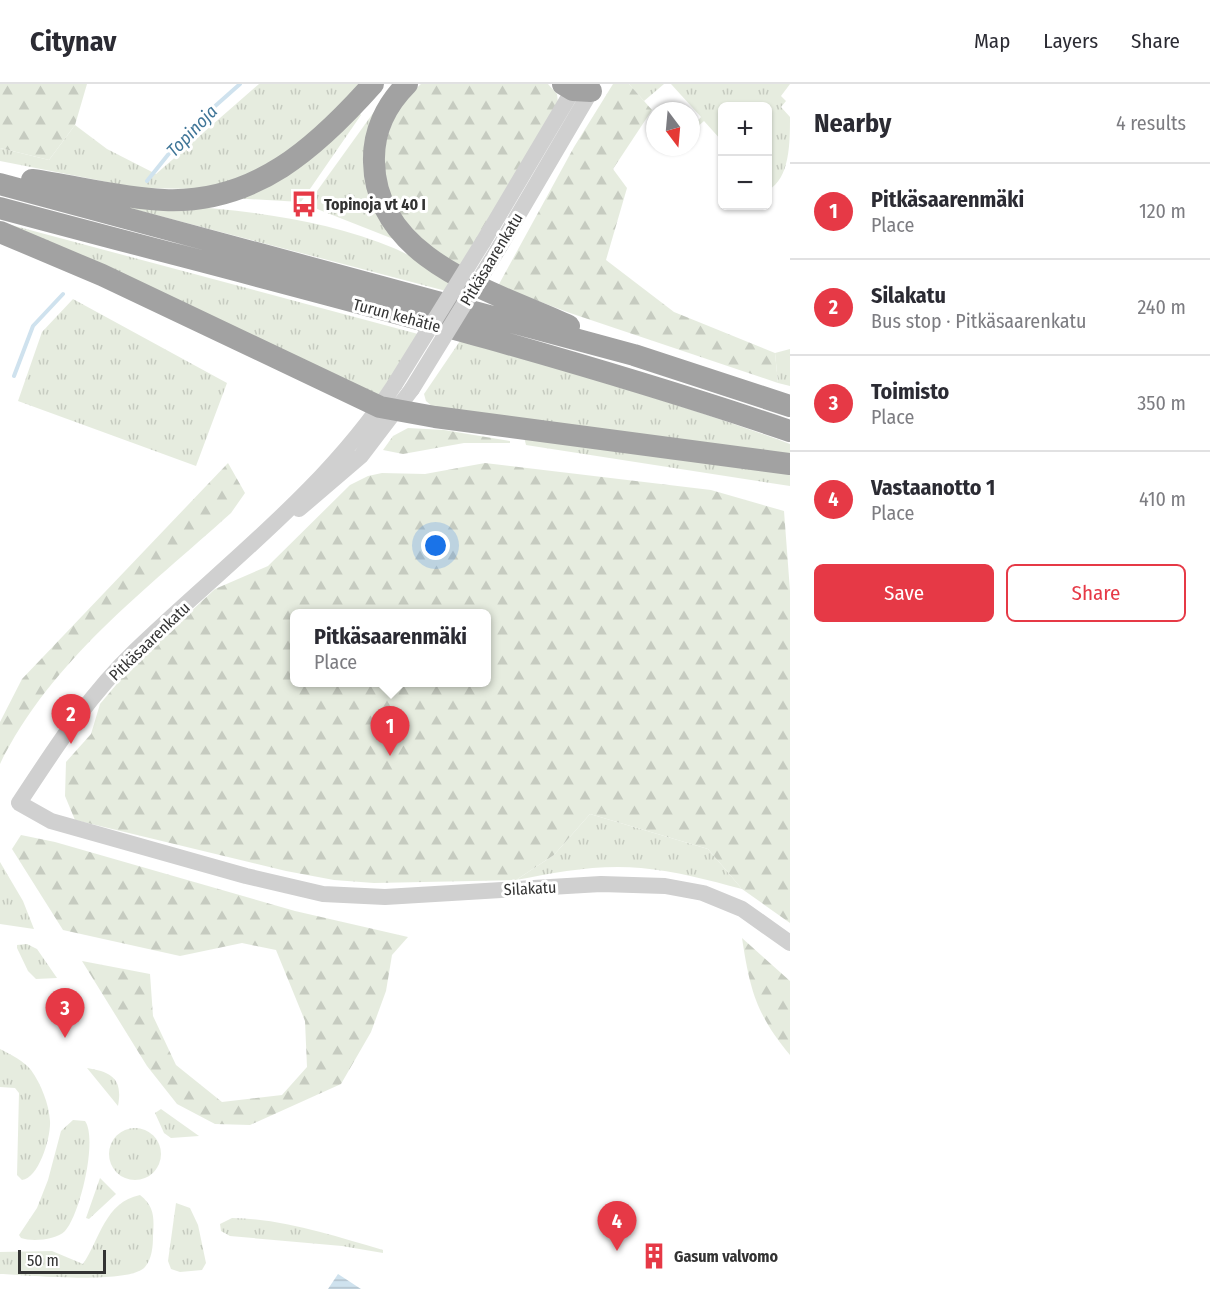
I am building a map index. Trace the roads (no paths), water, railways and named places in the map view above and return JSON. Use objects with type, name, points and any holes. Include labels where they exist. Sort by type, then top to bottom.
[{"type":"highway","points":[[0,176],[67,185],[134,198],[192,200],[247,184],[288,165],[335,127],[373,84]]},
{"type":"highway","points":[[407,84],[382,117],[374,149],[376,185],[388,215],[399,230],[423,256],[456,275],[634,355]]},
{"type":"highway","name":"Turun kehätie","points":[[0,184],[634,355],[790,406]]},
{"type":"highway","name":"Turun kehätie","points":[[0,208],[513,346],[688,396],[790,431]]},
{"type":"highway","points":[[0,232],[102,275],[389,409],[790,464]]},
{"type":"street","name":"Pitkäsaarenkatu","points":[[389,409],[395,384],[580,87]]},
{"type":"street","name":"Pitkäsaarenkatu","points":[[19,803],[68,729],[133,652],[275,524],[363,430],[412,388],[500,246],[580,87]]},
{"type":"street","name":"Silakatu","points":[[19,803],[51,821],[246,876],[323,894],[385,897],[601,884],[665,886],[703,893],[742,909],[790,943]]},
{"type":"water","points":[[338,1274],[361,1289],[328,1289]]},
{"type":"waterway","name":"Topinoja","points":[[147,181],[187,131],[240,84]]},
{"type":"waterway","name":"Topinoja","points":[[14,376],[33,326],[63,294]]},
{"type":"place","name":"Topinoja vt 40 I","points":[[304,204]]},
{"type":"place","name":"Silakatu","points":[[71,744]]},
{"type":"place","name":"Pitkäsaarenmäki","points":[[390,756]]},
{"type":"place","name":"Toimisto","points":[[65,1038]]},
{"type":"place","name":"Vastaanotto 1","points":[[617,1251]]},
{"type":"place","name":"Gasum valvomo","points":[[654,1256]]}]
